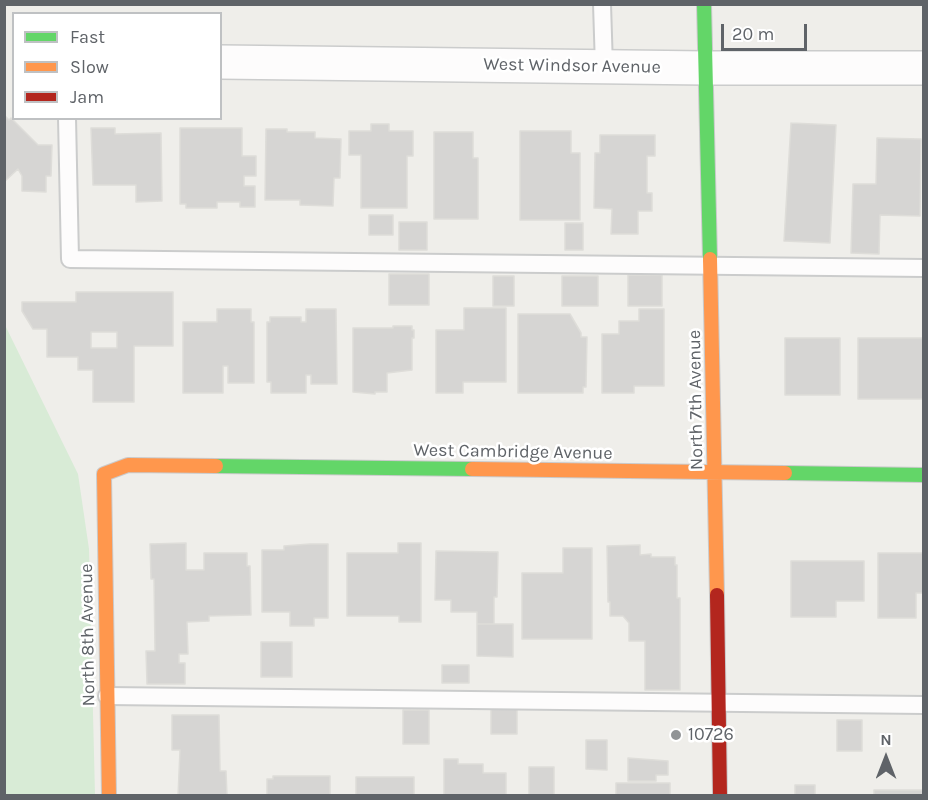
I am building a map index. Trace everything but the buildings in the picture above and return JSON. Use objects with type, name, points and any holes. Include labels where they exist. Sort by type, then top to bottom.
[{"type":"street","name":"North 7th Avenue","points":[[704,4],[720,795]]},
{"type":"street","name":"West Windsor Avenue","points":[[222,62],[706,68],[924,68]]},
{"type":"street","name":"West Cambridge Avenue","points":[[104,474],[128,465],[924,475]]},
{"type":"street","name":"North 8th Avenue","points":[[104,474],[109,795]]},
{"type":"lane","points":[[602,4],[604,67]]},
{"type":"lane","points":[[67,120],[70,259],[924,268]]},
{"type":"lane","points":[[107,696],[924,705]]},
{"type":"green space","points":[[4,323],[78,474],[89,549],[95,795],[5,795]]},
{"type":"traffic: fast","points":[[704,4],[710,259]]},
{"type":"traffic: fast","points":[[216,466],[472,469]]},
{"type":"traffic: fast","points":[[785,473],[924,475]]},
{"type":"traffic: slow","points":[[710,259],[717,595]]},
{"type":"traffic: slow","points":[[109,796],[104,474],[128,465],[216,466]]},
{"type":"traffic: slow","points":[[472,469],[785,473]]},
{"type":"traffic: jam","points":[[717,595],[720,796]]},
{"type":"place","name":"10726","points":[[676,735]]}]
